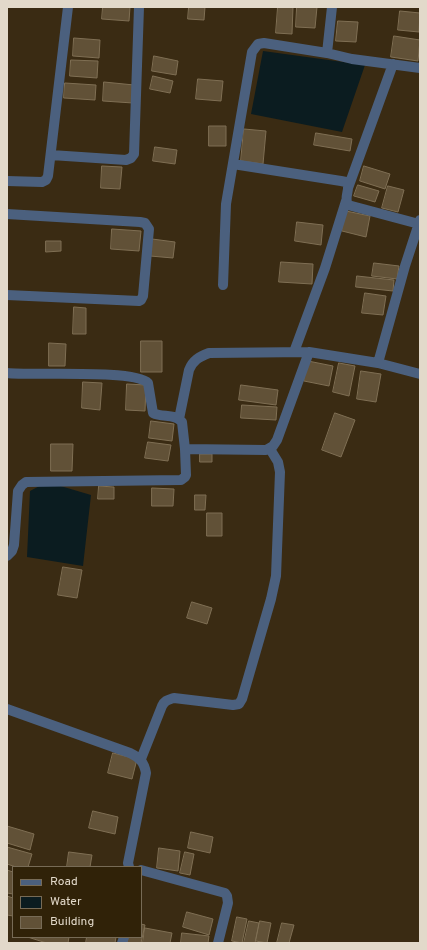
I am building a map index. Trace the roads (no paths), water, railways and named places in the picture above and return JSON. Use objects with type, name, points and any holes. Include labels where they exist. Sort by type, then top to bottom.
[{"type":"street","points":[[7,181],[42,182],[46,180],[50,172],[55,110],[68,7]]},
{"type":"street","points":[[51,155],[126,160],[131,158],[134,154],[139,7]]},
{"type":"street","points":[[327,53],[332,7]]},
{"type":"street","points":[[223,285],[226,204],[252,52],[255,47],[258,44],[264,43],[327,53],[352,59],[420,68]]},
{"type":"street","points":[[294,352],[325,268],[346,201],[348,188],[393,64]]},
{"type":"street","points":[[233,164],[341,180],[346,182],[348,188]]},
{"type":"street","points":[[346,201],[348,205],[352,207],[419,222],[378,364]]},
{"type":"street","points":[[7,214],[140,222],[145,223],[149,229],[143,296],[139,301],[7,295]]},
{"type":"street","points":[[185,449],[270,449],[277,440],[309,352]]},
{"type":"street","points":[[179,419],[189,370],[192,363],[198,357],[209,353],[309,352],[378,364],[420,374]]},
{"type":"street","points":[[7,374],[108,374],[141,378],[148,383],[153,413],[157,415],[176,417],[182,422],[186,474],[181,480],[26,482],[18,491],[14,545],[12,551],[7,556]]},
{"type":"street","points":[[141,759],[162,706],[167,700],[174,698],[233,705],[239,704],[242,699],[271,599],[276,576],[280,472],[278,462],[270,449]]},
{"type":"street","points":[[7,709],[130,753],[141,759],[146,773],[128,863],[129,866]]},
{"type":"street","points":[[142,870],[225,893],[228,903],[218,943]]},
{"type":"water","points":[[263,51],[365,65],[342,132],[251,114]]},
{"type":"water","points":[[47,482],[91,495],[83,566],[27,557],[30,491]]}]
